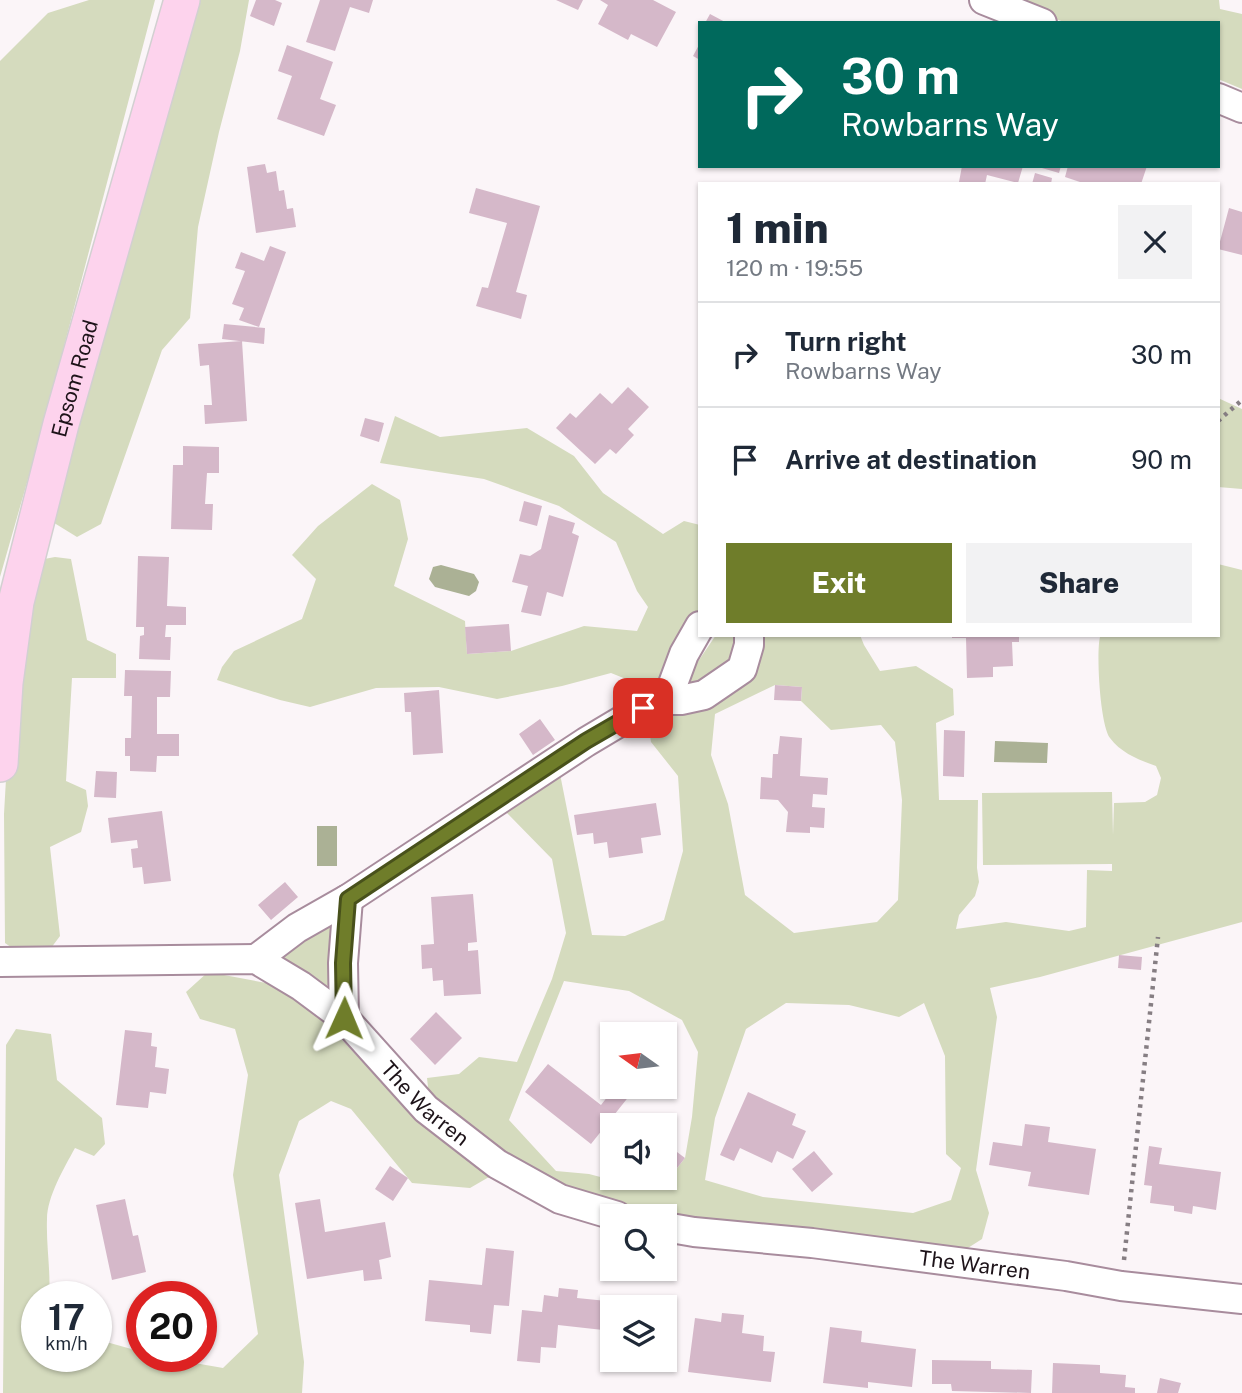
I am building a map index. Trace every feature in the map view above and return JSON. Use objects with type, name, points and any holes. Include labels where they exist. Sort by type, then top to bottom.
[{"type":"main road","name":"Epsom Road","points":[[0,764],[5,683],[16,602],[61,424],[182,0]]},
{"type":"street","points":[[984,0],[1037,21]]},
{"type":"street","points":[[1220,99],[1242,108]]},
{"type":"street","points":[[667,700],[684,654],[698,630]]},
{"type":"street","points":[[0,962],[256,959],[297,928],[348,899],[586,741],[643,708],[667,700],[704,695],[742,669],[749,637]]},
{"type":"street","points":[[344,1018],[343,963],[348,899]]},
{"type":"street","name":"The Warren","points":[[256,959],[301,986],[344,1018],[426,1109],[497,1164],[560,1199],[600,1211]]},
{"type":"street","name":"The Warren","points":[[677,1228],[1242,1299]]},
{"type":"path","points":[[1220,419],[1242,400]]},
{"type":"path","points":[[1121,1286],[1158,937]]},
{"type":"shaded area","points":[[89,0],[155,0],[42,430],[0,577],[0,61],[48,13]]},
{"type":"shaded area","points":[[194,0],[249,0],[240,51],[198,227],[190,318],[162,350],[101,524],[77,537],[51,521]]},
{"type":"shaded area","points":[[1010,0],[1219,0],[1220,9],[1242,14],[1242,89],[1220,80],[1220,21],[1061,21]]},
{"type":"shaded area","points":[[1220,399],[1242,409],[1242,489],[1220,487]]},
{"type":"shaded area","points":[[395,416],[440,437],[527,428],[574,456],[603,493],[663,534],[684,521],[698,524],[698,613],[679,637],[672,665],[651,689],[611,673],[497,699],[439,687],[376,688],[310,707],[217,680],[222,667],[234,651],[302,619],[316,579],[292,555],[318,526],[372,484],[400,500],[408,539],[394,586],[465,621],[467,654],[511,651],[584,626],[637,631],[648,607],[637,591],[616,542],[559,506],[484,479],[380,463]]},
{"type":"shaded area","points":[[55,557],[71,559],[87,640],[116,654],[116,678],[72,678],[66,781],[86,790],[88,806],[81,832],[50,847],[60,936],[51,948],[15,950],[5,943],[4,814],[11,692],[39,560]]},
{"type":"shaded area","points":[[1220,564],[1242,570],[1242,922],[990,988],[997,1017],[976,1170],[989,1213],[982,1239],[960,1253],[677,1219],[677,1204],[600,1206],[524,1170],[429,1096],[427,1078],[459,1074],[479,1057],[517,1062],[552,979],[566,933],[552,859],[505,811],[560,774],[592,935],[625,936],[664,920],[683,851],[678,776],[651,742],[648,722],[665,710],[715,637],[861,637],[880,671],[916,666],[953,689],[954,715],[936,723],[939,800],[978,800],[979,882],[975,896],[959,915],[956,929],[1006,922],[1069,931],[1086,927],[1087,870],[1112,871],[1112,864],[983,865],[982,793],[1112,792],[1113,835],[1114,803],[1145,802],[1157,795],[1161,778],[1156,766],[1125,752],[1110,738],[1100,689],[1100,637],[1220,637]],"holes":[[[775,685],[802,687],[801,701],[831,730],[881,725],[895,742],[902,800],[898,900],[877,922],[794,933],[745,895],[728,804],[711,755],[715,714]],[[786,1003],[849,1005],[899,1017],[924,1003],[945,1056],[946,1154],[961,1168],[951,1200],[913,1213],[763,1197],[705,1180],[715,1118],[746,1029]]]},
{"type":"shaded area","points":[[441,565],[474,574],[479,582],[476,591],[469,596],[435,587],[429,579],[433,567]]},
{"type":"shaded area","points":[[995,741],[1048,743],[1047,763],[994,762]]},
{"type":"shaded area","points":[[317,826],[337,826],[337,866],[317,866]]},
{"type":"shaded area","points":[[329,923],[335,927],[331,985],[319,987],[292,968],[284,958],[285,948]]},
{"type":"shaded area","points":[[208,972],[266,983],[305,1005],[344,1042],[414,1117],[489,1177],[470,1188],[412,1183],[351,1109],[331,1101],[299,1121],[279,1175],[304,1362],[302,1393],[3,1393],[6,1045],[16,1029],[51,1034],[57,1080],[102,1118],[105,1144],[94,1156],[75,1148],[50,1201],[47,1229],[49,1281],[21,1281],[21,1372],[112,1372],[112,1344],[126,1348],[126,1372],[217,1372],[217,1367],[223,1368],[258,1334],[233,1175],[248,1075],[235,1029],[200,1019],[186,992]]},
{"type":"building","points":[[256,0],[275,0],[282,3],[274,26],[250,16]]},
{"type":"building","points":[[320,0],[373,0],[369,13],[350,7],[335,51],[306,42]]},
{"type":"building","points":[[556,0],[583,0],[578,10]]},
{"type":"building","points":[[600,0],[653,0],[676,12],[657,47],[631,34],[628,40],[598,24],[608,5]]},
{"type":"building","points":[[710,14],[723,21],[706,21]]},
{"type":"building","points":[[287,45],[333,62],[320,99],[336,105],[324,136],[277,119],[292,76],[278,71]]},
{"type":"building","points":[[265,164],[267,173],[276,171],[279,191],[284,190],[287,209],[293,208],[296,227],[256,233],[247,167]]},
{"type":"building","points":[[962,168],[1022,168],[1018,182],[987,175],[985,182],[959,182]]},
{"type":"building","points":[[1042,168],[1060,168],[1059,173]]},
{"type":"building","points":[[1067,168],[1146,168],[1142,182],[1080,182],[1065,177]]},
{"type":"building","points":[[1035,173],[1052,178],[1051,182],[1033,182]]},
{"type":"building","points":[[476,188],[540,206],[516,292],[527,295],[521,319],[476,306],[482,287],[488,288],[507,223],[469,213]]},
{"type":"building","points":[[1229,208],[1242,212],[1242,255],[1220,250]]},
{"type":"building","points":[[270,246],[286,252],[259,327],[239,320],[244,308],[232,304],[245,271],[235,268],[241,252],[264,261]]},
{"type":"building","points":[[224,324],[265,328],[264,344],[222,339]]},
{"type":"building","points":[[242,341],[247,421],[205,424],[204,405],[212,405],[209,365],[200,366],[198,344]]},
{"type":"building","points":[[628,387],[649,407],[628,429],[634,435],[616,454],[610,449],[595,464],[556,428],[570,413],[576,418],[600,393],[612,404]]},
{"type":"building","points":[[365,418],[384,423],[379,442],[360,436]]},
{"type":"building","points":[[183,446],[219,447],[219,473],[207,473],[205,504],[213,504],[212,530],[171,529],[173,465],[183,465]]},
{"type":"building","points":[[524,501],[542,506],[537,526],[519,521]]},
{"type":"building","points":[[549,515],[575,523],[572,533],[579,536],[563,597],[547,592],[541,616],[521,612],[528,586],[512,582],[520,554],[530,556],[541,549]]},
{"type":"building","points":[[138,556],[169,557],[167,606],[186,607],[186,625],[166,625],[165,637],[171,637],[170,660],[139,659],[140,636],[144,635],[144,627],[136,627]]},
{"type":"building","points":[[509,624],[511,651],[467,654],[465,627]]},
{"type":"building","points":[[1019,637],[1019,642],[1012,642],[1013,666],[993,667],[993,677],[967,678],[966,638],[952,638]]},
{"type":"building","points":[[125,670],[171,671],[170,697],[157,697],[157,734],[179,734],[179,756],[157,756],[156,772],[130,771],[130,756],[125,756],[125,738],[131,738],[132,696],[124,696]]},
{"type":"building","points":[[775,685],[802,687],[801,701],[774,700]]},
{"type":"building","points":[[439,690],[443,753],[413,755],[411,712],[405,712],[404,693]]},
{"type":"building","points":[[540,719],[555,740],[533,755],[519,734]]},
{"type":"building","points":[[944,730],[965,731],[964,777],[943,776]]},
{"type":"building","points":[[780,736],[802,738],[800,776],[828,778],[827,795],[813,794],[812,807],[825,808],[824,828],[810,827],[810,833],[786,832],[788,812],[778,800],[760,799],[761,777],[772,778],[773,754],[778,754]]},
{"type":"building","points":[[96,771],[117,772],[116,798],[94,797]]},
{"type":"building","points":[[656,803],[661,835],[641,838],[643,853],[609,858],[607,842],[594,844],[593,833],[577,835],[574,815]]},
{"type":"building","points":[[162,811],[171,881],[144,884],[142,867],[133,868],[131,849],[138,848],[137,840],[111,843],[108,818]]},
{"type":"building","points":[[285,882],[298,897],[271,920],[258,905]]},
{"type":"building","points":[[473,894],[477,942],[468,943],[468,951],[478,950],[481,994],[444,996],[443,980],[433,981],[432,968],[422,969],[421,945],[434,944],[431,897]]},
{"type":"building","points":[[1119,955],[1142,957],[1141,970],[1118,968]]},
{"type":"building","points":[[436,1012],[462,1038],[435,1065],[410,1039]]},
{"type":"building","points":[[125,1030],[152,1033],[151,1046],[157,1047],[155,1067],[169,1069],[166,1094],[150,1092],[148,1108],[116,1105]]},
{"type":"building","points":[[548,1064],[601,1105],[606,1099],[627,1099],[616,1113],[600,1113],[600,1133],[591,1144],[525,1092]]},
{"type":"building","points":[[748,1092],[796,1114],[792,1125],[806,1131],[793,1159],[777,1151],[772,1163],[740,1148],[734,1161],[720,1155]]},
{"type":"building","points":[[1025,1124],[1050,1127],[1048,1142],[1096,1149],[1089,1195],[1028,1186],[1031,1172],[989,1165],[993,1142],[1022,1146]]},
{"type":"building","points":[[1149,1146],[1162,1148],[1159,1164],[1221,1172],[1216,1210],[1193,1206],[1192,1214],[1174,1211],[1174,1206],[1150,1203],[1152,1186],[1144,1185]]},
{"type":"building","points":[[814,1151],[833,1174],[812,1192],[792,1169]]},
{"type":"building","points":[[677,1152],[685,1158],[677,1168]]},
{"type":"building","points":[[390,1166],[408,1178],[393,1201],[375,1189]]},
{"type":"building","points":[[125,1199],[133,1236],[138,1235],[146,1272],[112,1280],[96,1205]]},
{"type":"building","points":[[320,1199],[325,1232],[385,1222],[391,1257],[379,1260],[382,1279],[364,1281],[363,1270],[307,1279],[295,1203]]},
{"type":"building","points":[[486,1248],[514,1251],[509,1306],[494,1305],[491,1334],[470,1332],[470,1325],[425,1321],[429,1280],[482,1285]]},
{"type":"building","points":[[559,1288],[578,1290],[577,1298],[600,1300],[600,1330],[558,1325],[556,1348],[541,1347],[540,1363],[517,1361],[522,1310],[542,1312],[544,1295],[558,1297]]},
{"type":"building","points":[[722,1313],[744,1315],[742,1333],[764,1336],[763,1351],[775,1352],[771,1382],[688,1372],[695,1318],[721,1322]]},
{"type":"building","points":[[830,1327],[862,1331],[861,1342],[916,1349],[912,1387],[868,1382],[868,1388],[823,1383]]},
{"type":"building","points":[[932,1360],[991,1361],[991,1369],[1032,1370],[1031,1393],[952,1391],[951,1384],[932,1384]]},
{"type":"building","points":[[1053,1363],[1100,1365],[1100,1373],[1126,1375],[1125,1387],[1135,1388],[1135,1393],[1052,1393]]},
{"type":"building","points":[[1160,1378],[1181,1383],[1178,1393],[1157,1393]]},
{"type":"route","points":[[344,1018],[343,963],[348,899],[586,741],[643,708]]}]
